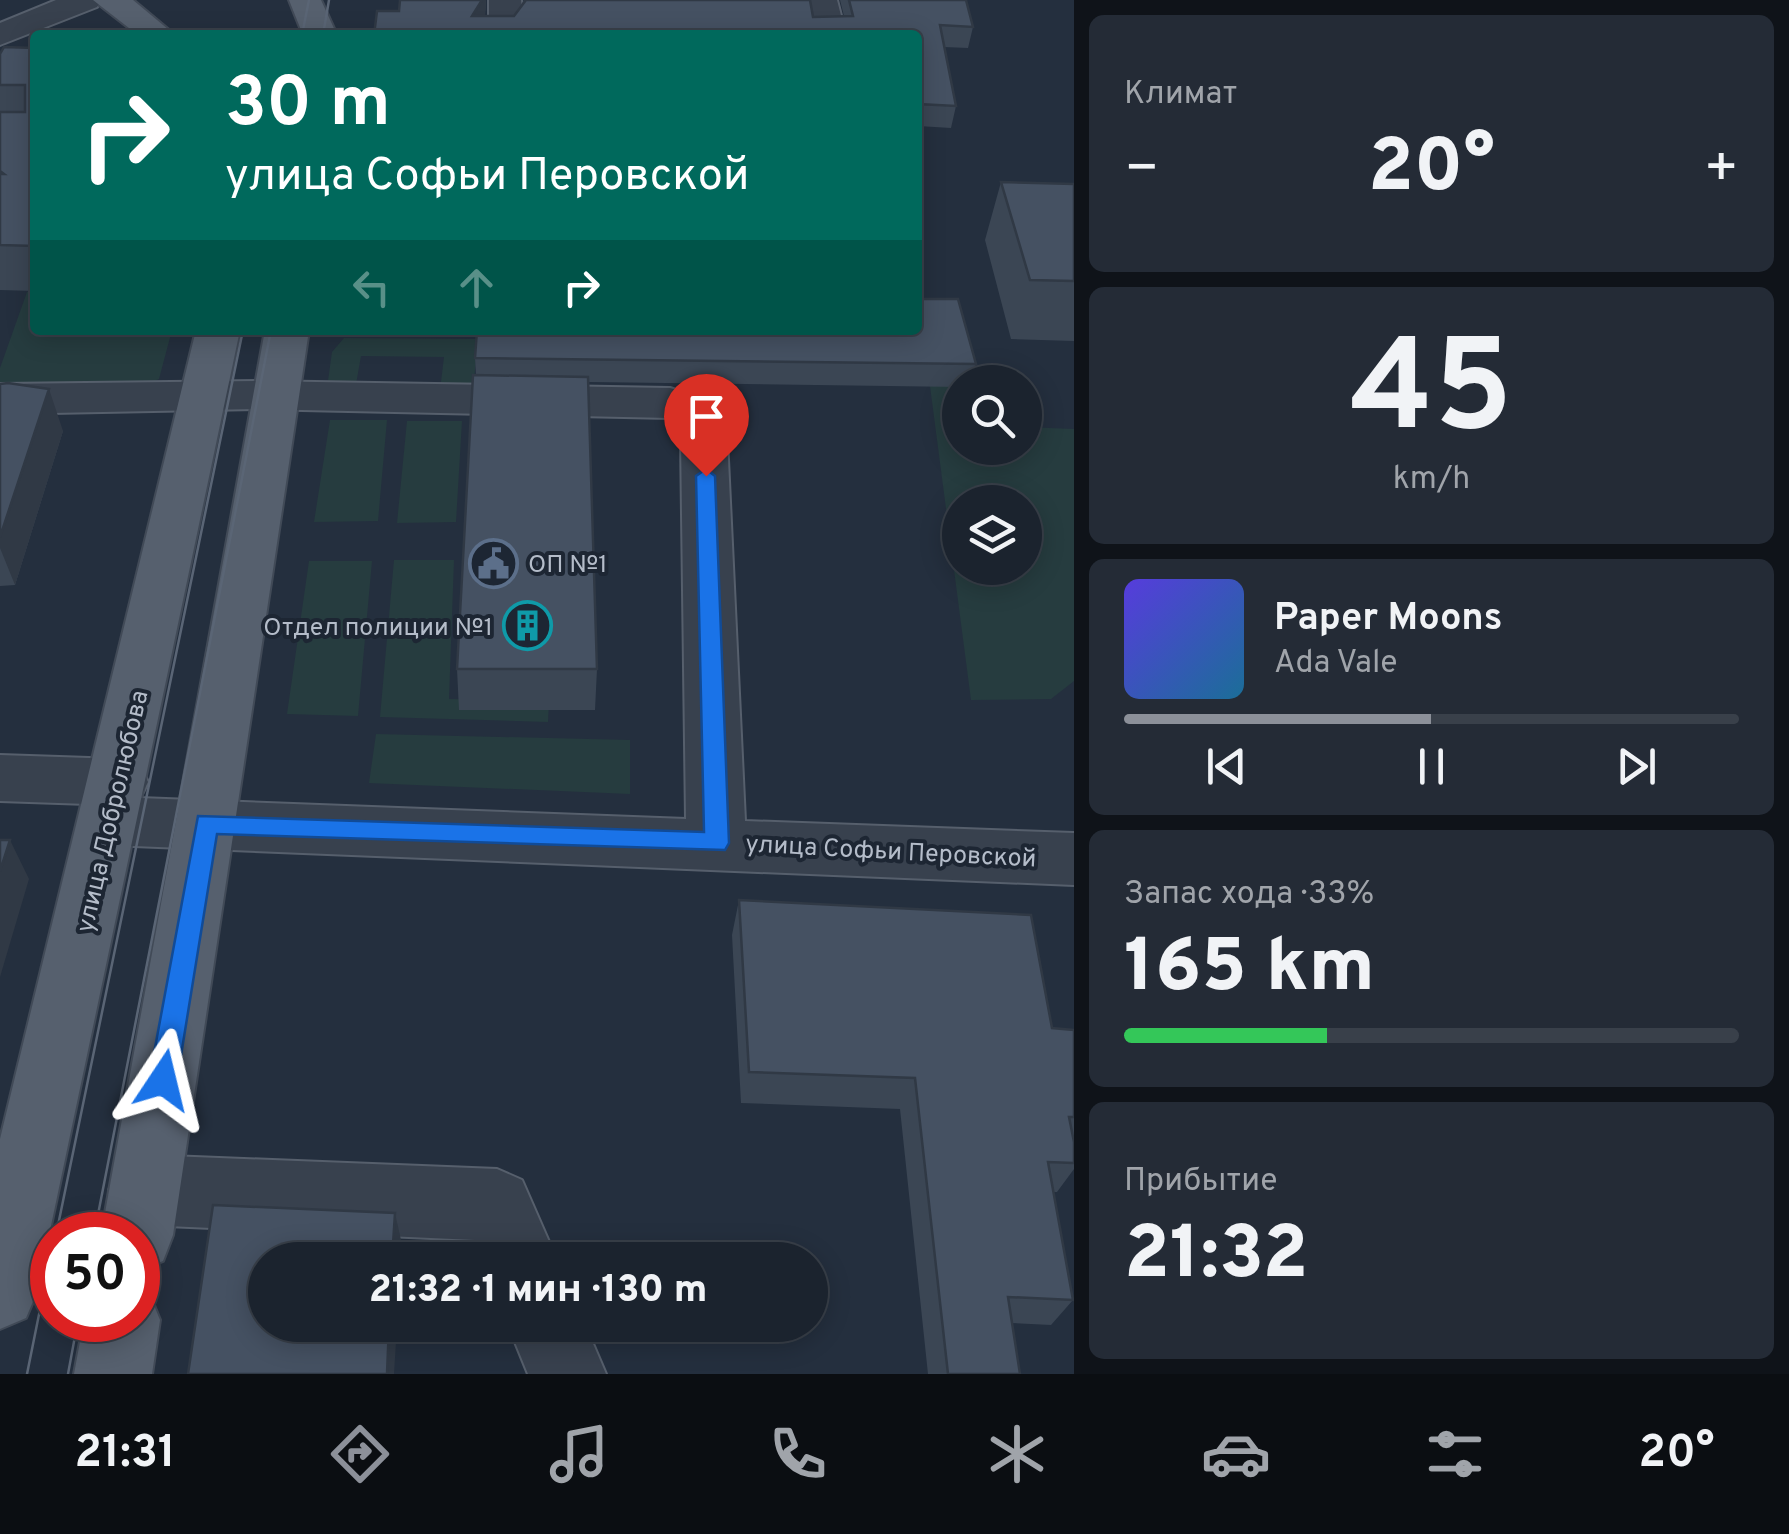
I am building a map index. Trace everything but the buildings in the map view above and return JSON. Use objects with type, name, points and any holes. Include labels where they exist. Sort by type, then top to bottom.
[{"type":"main road","points":[[109,0],[152,30]]},
{"type":"main road","points":[[305,0],[318,30]]},
{"type":"main road","points":[[341,30],[346,0]]},
{"type":"main road","name":"улица Добролюбова","points":[[0,1292],[217,335]]},
{"type":"main road","points":[[141,1212],[286,335]]},
{"type":"main road","points":[[113,1374],[118,1342]]},
{"type":"street","points":[[0,35],[85,0]]},
{"type":"street","points":[[497,30],[506,20],[504,0]]},
{"type":"street","points":[[821,0],[828,30]]},
{"type":"street","points":[[0,398],[276,396],[687,421],[716,843]]},
{"type":"street","name":"улица Софьи Перовской","points":[[0,778],[206,823],[1074,859]]},
{"type":"street","points":[[141,1212],[496,1204],[512,1242]]},
{"type":"street","points":[[553,1342],[567,1374]]},
{"type":"green space","points":[[27,292],[30,335],[171,335],[159,379],[133,391],[0,391],[0,368]]},
{"type":"green space","points":[[344,338],[478,339],[473,391],[440,390],[444,357],[361,356],[355,390],[327,388],[332,352]]},
{"type":"green space","points":[[930,386],[942,386],[942,465],[1042,465],[1042,428],[1074,429],[1074,681],[1051,699],[971,700],[956,585],[1042,585],[1042,485],[943,485]]},
{"type":"green space","points":[[330,420],[387,420],[378,521],[314,522]]},
{"type":"green space","points":[[407,421],[462,421],[456,522],[397,523]]},
{"type":"green space","points":[[394,560],[454,560],[449,699],[549,701],[548,722],[380,717]]},
{"type":"green space","points":[[309,561],[372,561],[358,716],[287,714]]},
{"type":"green space","points":[[376,734],[630,740],[630,794],[369,783]]},
{"type":"tram line","points":[[303,30],[309,0]]},
{"type":"tram line","points":[[324,30],[329,0]]},
{"type":"tram line","points":[[61,1212],[242,335]]},
{"type":"tram line","points":[[98,1212],[270,335]]},
{"type":"tram line","points":[[27,1374],[33,1342]]},
{"type":"tram line","points":[[68,1374],[74,1342]]},
{"type":"place","name":"ОП №1","points":[[493,563]]},
{"type":"place","name":"Отдел полиции №1","points":[[528,626]]},
{"type":"route","points":[[163,1080],[206,823],[716,843],[706,476]]}]
